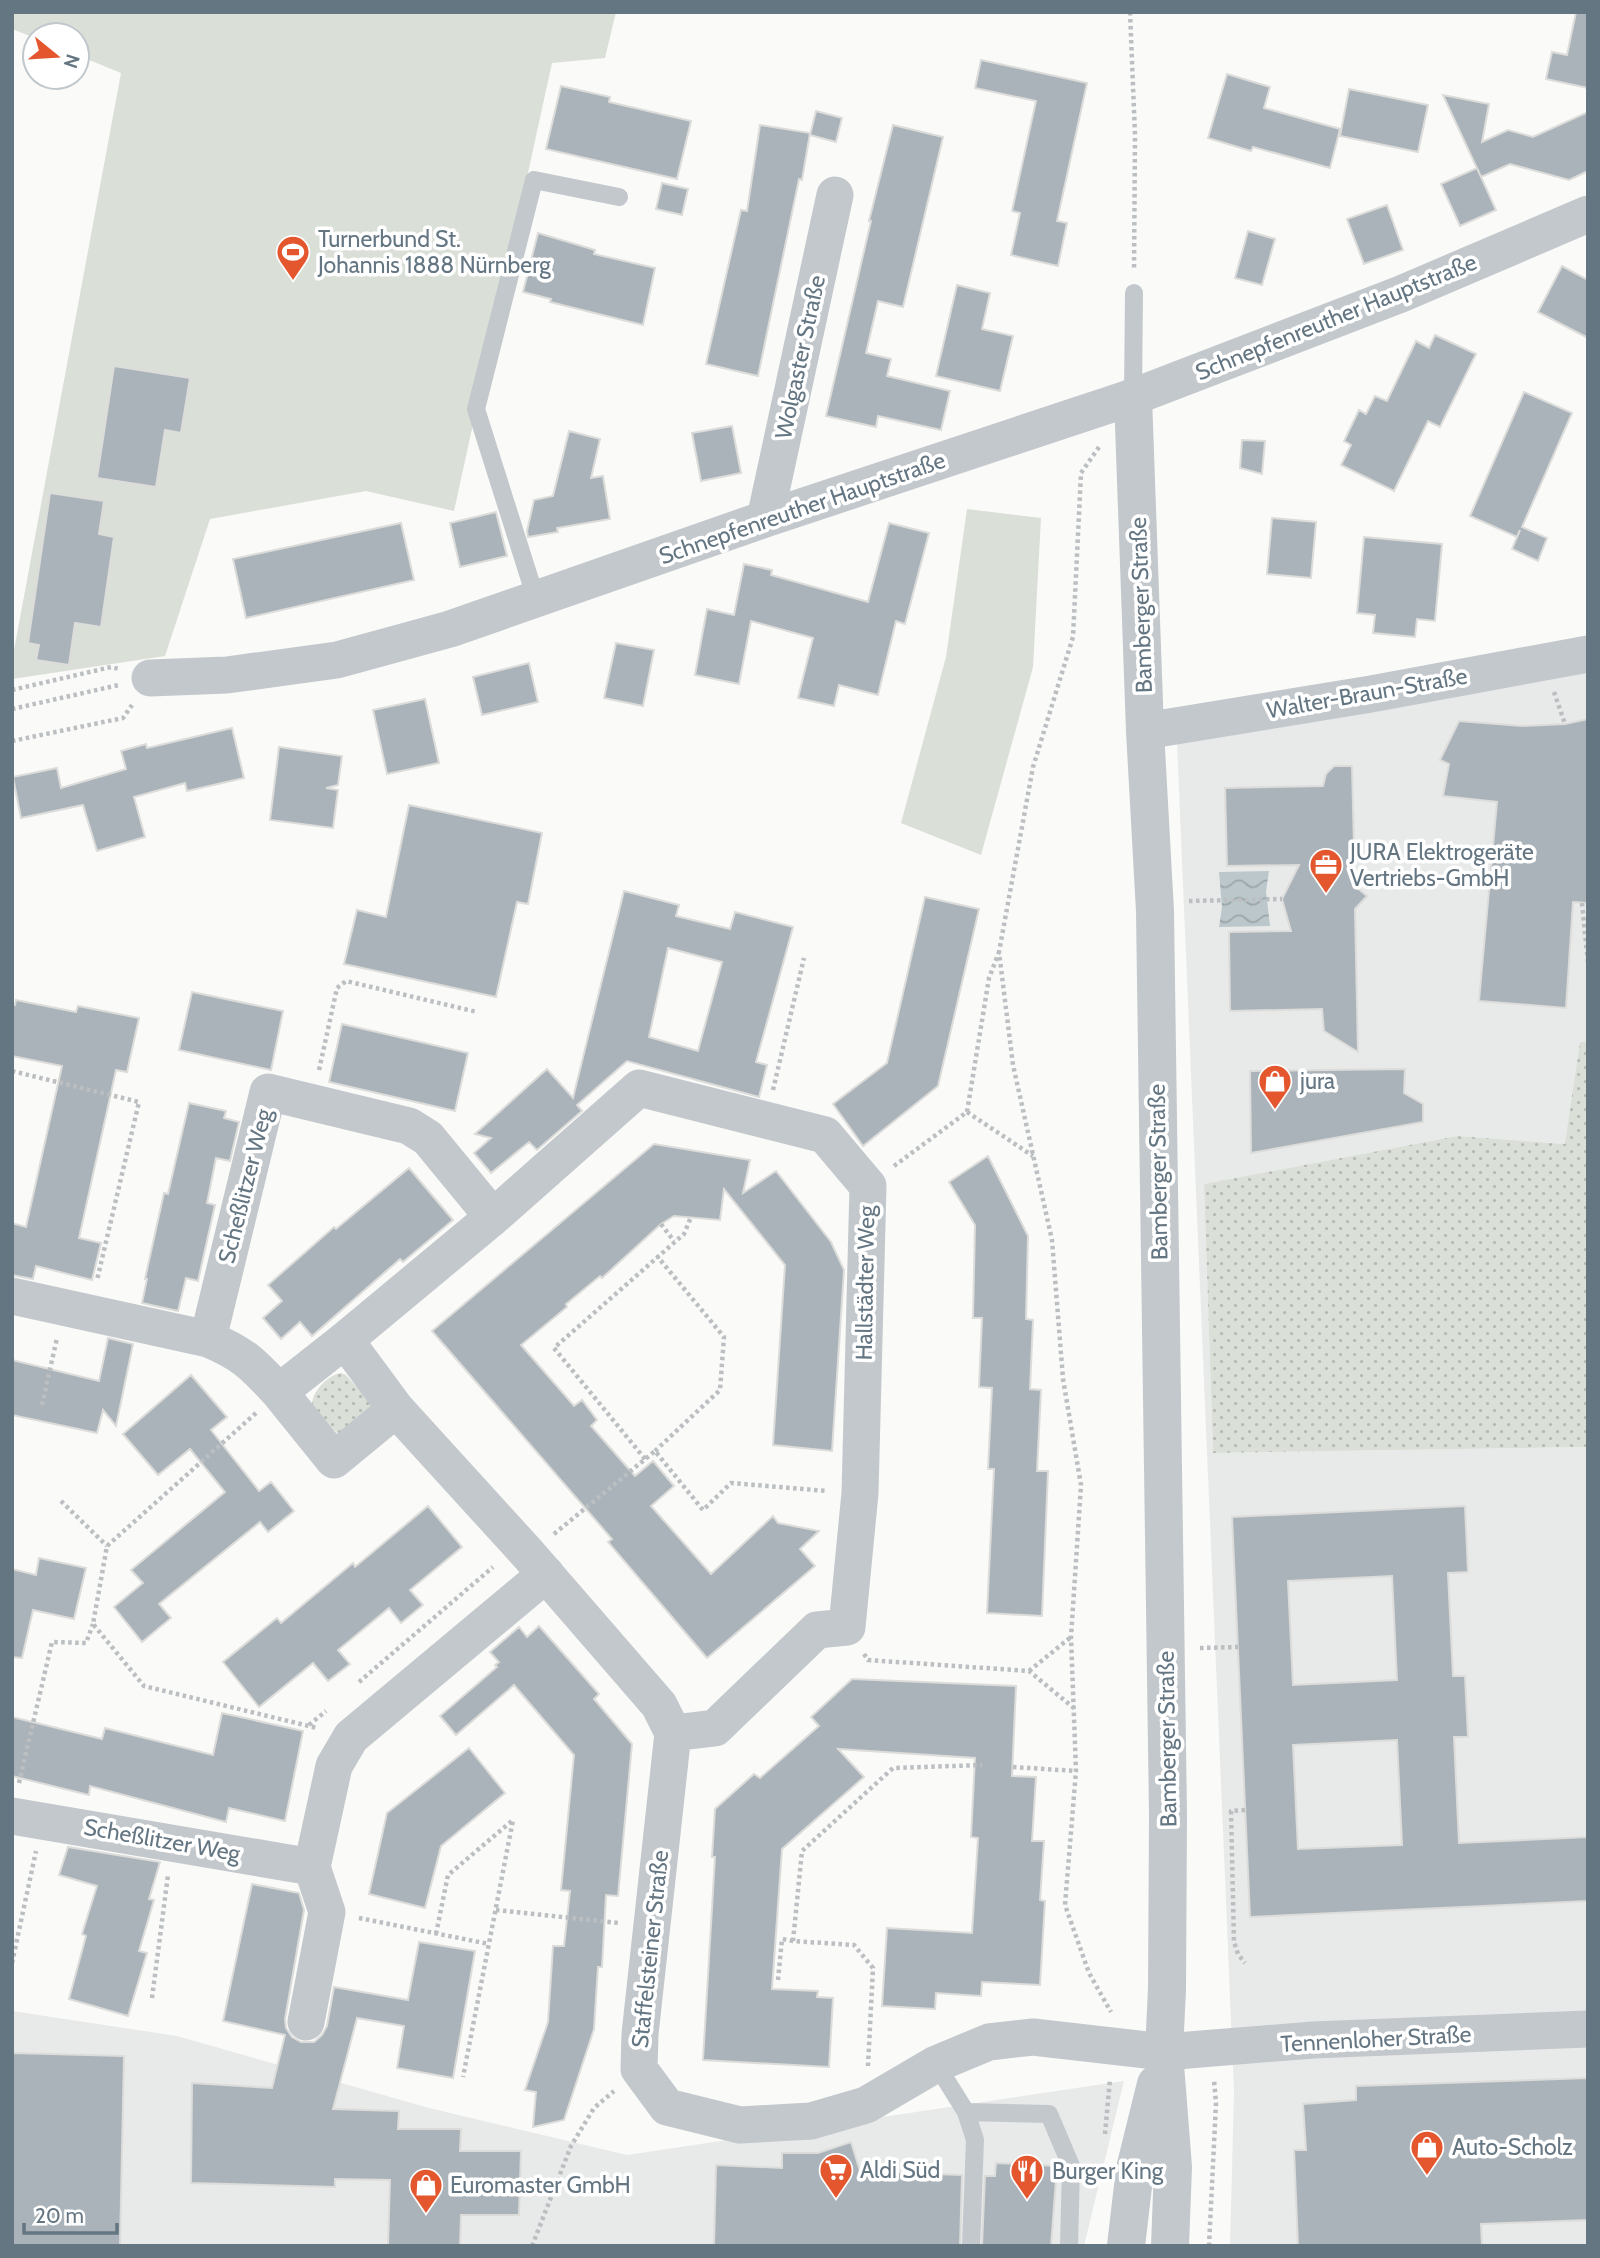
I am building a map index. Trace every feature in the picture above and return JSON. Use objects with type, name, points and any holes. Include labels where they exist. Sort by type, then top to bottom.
[{"type":"street","name":"Wolgaster Straße","points":[[765,519],[835,195]]},
{"type":"street","name":"Schnepfenreuther Hauptstraße","points":[[150,678],[227,676],[337,660],[450,629],[765,519],[1133,397],[1401,294],[1588,214]]},
{"type":"street","name":"Bamberger Straße","points":[[1133,397],[1145,731],[1155,911],[1168,1815],[1164,2052],[1173,2167],[1170,2246]]},
{"type":"street","name":"Walter-Braun-Straße","points":[[1145,731],[1371,694],[1588,654]]},
{"type":"street","name":"Hallstädter Weg","points":[[351,1335],[493,1217],[639,1088],[825,1135],[867,1186],[860,1493],[848,1627]]},
{"type":"street","name":"Scheßlitzer Weg","points":[[208,1339],[268,1092],[410,1126],[428,1138],[493,1217]]},
{"type":"street","points":[[12,1296],[208,1339],[235,1350],[254,1364],[334,1460],[396,1409]]},
{"type":"street","points":[[279,1392],[351,1335],[396,1409],[659,1705],[673,1733],[715,1728],[817,1630],[848,1627]]},
{"type":"street","points":[[306,2022],[327,1912],[312,1867],[334,1766],[351,1737],[531,1558]]},
{"type":"street","name":"Staffelsteiner Straße","points":[[673,1733],[639,2069],[667,2106],[740,2125],[811,2122],[866,2105],[936,2064],[989,2042],[1032,2037],[1164,2052]]},
{"type":"street","name":"Scheßlitzer Weg","points":[[23,1817],[312,1867]]},
{"type":"street","name":"Tennenloher Straße","points":[[1164,2052],[1313,2040],[1588,2029]]},
{"type":"street","name":"Bamberger Straße","points":[[1126,2246],[1135,2169],[1164,2052]]},
{"type":"lane","points":[[536,598],[476,409],[534,180],[619,197]]},
{"type":"lane","name":"Bamberger Straße","points":[[1133,293],[1133,397]]},
{"type":"lane","points":[[936,2064],[966,2112],[975,2140],[971,2246]]},
{"type":"lane","points":[[966,2112],[1049,2114],[1071,2166],[1069,2246]]},
{"type":"path","points":[[1130,12],[1135,135],[1133,293]]},
{"type":"path","points":[[867,1186],[967,1112],[989,978],[999,952],[1033,766],[1073,637],[1081,473],[1103,441]]},
{"type":"path","points":[[12,690],[111,667],[150,678]]},
{"type":"path","points":[[12,709],[150,678]]},
{"type":"path","points":[[12,741],[123,718],[150,678]]},
{"type":"path","points":[[1211,899],[1282,899]]},
{"type":"path","points":[[1583,903],[1588,963]]},
{"type":"path","points":[[999,952],[1013,1065],[1052,1240],[1063,1379],[1081,1485],[1071,1637],[1076,1771],[1065,1905],[1088,1973],[1113,2015],[1109,2096]]},
{"type":"path","points":[[767,1120],[779,1056],[804,958]]},
{"type":"path","points":[[313,1102],[337,988],[346,981],[477,1012]]},
{"type":"path","points":[[12,1071],[139,1102],[76,1309],[41,1405]]},
{"type":"path","points":[[967,1112],[1034,1157]]},
{"type":"path","points":[[645,1460],[554,1348],[684,1234],[691,1217]]},
{"type":"path","points":[[661,1224],[674,1241]]},
{"type":"path","points":[[351,1690],[531,1558],[645,1460],[720,1390],[724,1337],[657,1256]]},
{"type":"path","points":[[12,1963],[23,1817],[20,1776],[52,1642],[86,1643],[93,1624],[107,1546],[279,1392]]},
{"type":"path","points":[[655,1451],[702,1510],[731,1483],[860,1493]]},
{"type":"path","points":[[61,1501],[107,1546]]},
{"type":"path","points":[[93,1624],[144,1686],[351,1737]]},
{"type":"path","points":[[848,1627],[868,1660],[1029,1671],[1075,1709]]},
{"type":"path","points":[[1029,1671],[1071,1637]]},
{"type":"path","points":[[309,1726],[330,1708]]},
{"type":"path","points":[[793,1941],[802,1851],[893,1768],[982,1765]]},
{"type":"path","points":[[1013,1767],[1076,1771]]},
{"type":"path","points":[[1245,1810],[1231,1811],[1234,1942],[1245,1963]]},
{"type":"path","points":[[436,1934],[448,1875],[513,1820],[463,2077]]},
{"type":"path","points":[[152,1998],[173,1843]]},
{"type":"path","points":[[496,1910],[652,1926]]},
{"type":"path","points":[[327,1912],[489,1944]]},
{"type":"path","points":[[778,1980],[782,1939],[853,1945],[873,1968],[866,2105]]},
{"type":"path","points":[[1209,2246],[1216,2103],[1210,2048]]},
{"type":"path","points":[[532,2246],[571,2146],[594,2108],[639,2069]]},
{"type":"shaded area","name":"Turnerbund St. Johannis 1888 Nürnberg","points":[[12,12],[616,12],[605,58],[552,63],[454,511],[366,491],[210,519],[165,656],[12,679],[12,661],[121,73],[91,61],[91,21],[21,21],[21,33],[12,29]]},
{"type":"shaded area","points":[[967,509],[1041,518],[1033,667],[981,855],[901,823],[946,657]]},
{"type":"shaded area","points":[[1588,641],[1588,1042],[1580,1042],[1566,1144],[1457,1136],[1204,1184],[1213,1453],[1588,1447],[1588,2246],[1230,2246],[1234,2091],[1176,719]]},
{"type":"shaded area","points":[[1580,1042],[1588,1042],[1588,1447],[1213,1453],[1204,1184],[1457,1136],[1565,1144]]},
{"type":"shaded area","points":[[341,1373],[346,1375],[370,1402],[373,1409],[338,1434],[312,1406],[312,1401],[321,1385]]},
{"type":"shaded area","points":[[12,2011],[177,2036],[429,2108],[627,2155],[1124,2081],[1084,2246],[12,2246]]},
{"type":"water","points":[[1269,871],[1266,891],[1270,926],[1219,927],[1222,907],[1219,872]]},
{"type":"building","points":[[1576,12],[1588,12],[1588,88],[1546,79],[1552,52],[1567,55]]},
{"type":"building","points":[[981,60],[1087,83],[1057,221],[1067,223],[1058,266],[1011,255],[1020,213],[1012,211],[1036,101],[975,88]]},
{"type":"building","points":[[1227,74],[1270,87],[1264,108],[1340,129],[1330,168],[1253,147],[1251,151],[1208,138]]},
{"type":"building","points":[[561,86],[610,97],[609,102],[691,121],[677,179],[546,149]]},
{"type":"building","points":[[1349,89],[1428,105],[1418,152],[1340,136]]},
{"type":"building","points":[[1443,95],[1489,104],[1482,142],[1508,130],[1533,137],[1588,112],[1588,171],[1569,180],[1510,164],[1481,177]]},
{"type":"building","points":[[816,111],[842,118],[836,142],[810,135]]},
{"type":"building","points":[[760,125],[810,133],[758,376],[706,364],[741,210],[747,211]]},
{"type":"building","points":[[893,125],[943,137],[903,307],[878,301],[866,353],[891,359],[887,376],[950,391],[941,430],[878,416],[876,427],[826,416]]},
{"type":"building","points":[[1477,168],[1496,210],[1460,226],[1441,184]]},
{"type":"building","points":[[662,183],[688,189],[682,215],[656,209]]},
{"type":"building","points":[[1387,205],[1403,250],[1364,264],[1347,219]]},
{"type":"building","points":[[1248,231],[1275,239],[1262,285],[1235,278]]},
{"type":"building","points":[[538,233],[595,250],[594,254],[655,268],[643,325],[550,302],[551,299],[523,292]]},
{"type":"building","points":[[1562,266],[1588,280],[1588,338],[1538,312]]},
{"type":"building","points":[[957,285],[990,293],[982,329],[1013,336],[1000,391],[936,376]]},
{"type":"building","points":[[1435,335],[1476,354],[1440,427],[1428,421],[1394,491],[1341,465],[1351,445],[1344,441],[1359,410],[1366,414],[1375,396],[1387,401],[1416,341],[1429,348]]},
{"type":"building","points":[[114,366],[190,378],[181,433],[165,430],[156,487],[97,478]]},
{"type":"building","points":[[1524,392],[1572,413],[1522,527],[1547,538],[1538,561],[1512,549],[1520,530],[1517,537],[1470,516]]},
{"type":"building","points":[[732,426],[741,473],[701,481],[692,433]]},
{"type":"building","points":[[569,431],[600,439],[591,478],[603,476],[610,519],[557,528],[558,532],[528,537],[534,500],[553,496]]},
{"type":"building","points":[[1242,440],[1265,441],[1262,474],[1240,468]]},
{"type":"building","points":[[50,493],[104,501],[99,534],[114,537],[101,627],[75,623],[69,665],[36,660],[39,645],[28,643]]},
{"type":"building","points":[[496,512],[507,556],[460,567],[450,523]]},
{"type":"building","points":[[1272,518],[1316,522],[1311,578],[1267,574]]},
{"type":"building","points":[[401,523],[414,580],[246,618],[233,559]]},
{"type":"building","points":[[889,523],[929,533],[905,624],[896,621],[878,695],[839,685],[834,706],[798,698],[813,638],[751,621],[739,684],[695,675],[707,609],[734,615],[744,564],[772,570],[771,575],[868,602]]},
{"type":"building","points":[[1364,537],[1442,544],[1435,621],[1417,619],[1415,637],[1373,633],[1375,615],[1357,613]]},
{"type":"building","points":[[616,643],[654,650],[643,706],[604,698]]},
{"type":"building","points":[[529,663],[538,702],[482,715],[473,677]]},
{"type":"building","points":[[425,699],[439,763],[387,774],[373,710]]},
{"type":"building","points":[[1588,719],[1588,903],[1573,902],[1566,1008],[1479,1001],[1497,802],[1443,796],[1449,764],[1440,760],[1459,721],[1522,726],[1565,724]]},
{"type":"building","points":[[232,728],[244,778],[187,791],[185,783],[134,797],[145,837],[97,851],[83,805],[21,818],[13,777],[57,768],[61,788],[126,769],[121,751],[146,744],[147,748]]},
{"type":"building","points":[[279,747],[342,756],[338,785],[326,788],[338,790],[333,828],[270,820]]},
{"type":"building","points":[[1334,766],[1352,766],[1355,886],[1367,896],[1355,909],[1358,1052],[1324,1031],[1322,1009],[1230,1011],[1229,932],[1291,931],[1282,899],[1299,865],[1227,866],[1225,788],[1323,786],[1326,774]]},
{"type":"building","points":[[409,805],[542,833],[528,904],[517,902],[496,997],[344,964],[357,910],[386,917]]},
{"type":"building","points":[[624,891],[679,905],[676,916],[730,929],[735,912],[793,927],[756,1062],[767,1065],[759,1097],[627,1061],[577,1105],[582,1111],[537,1150],[529,1142],[491,1173],[474,1153],[491,1138],[475,1134],[547,1069],[573,1098]],"holes":[[[668,948],[722,962],[698,1051],[649,1037]]]},
{"type":"building","points":[[925,897],[979,909],[938,1086],[863,1146],[833,1104],[887,1063]]},
{"type":"building","points":[[192,992],[283,1011],[271,1070],[179,1050]]},
{"type":"building","points":[[16,1000],[76,1012],[78,1006],[139,1018],[127,1072],[116,1070],[79,1238],[101,1243],[92,1280],[36,1266],[33,1279],[12,1275],[12,1223],[26,1227],[62,1066],[12,1056],[12,1004],[15,1005]]},
{"type":"building","points":[[342,1024],[468,1053],[455,1111],[329,1082]]},
{"type":"building","points":[[1405,1069],[1404,1093],[1423,1104],[1423,1122],[1251,1153],[1250,1071]]},
{"type":"building","points":[[189,1103],[226,1111],[224,1118],[239,1122],[230,1161],[216,1158],[207,1203],[215,1205],[198,1281],[186,1278],[178,1311],[142,1303],[164,1193],[168,1194]]},
{"type":"building","points":[[654,1144],[750,1160],[743,1193],[776,1171],[831,1242],[844,1270],[832,1451],[773,1445],[785,1265],[724,1189],[720,1220],[674,1216],[661,1224],[602,1278],[600,1276],[566,1304],[567,1307],[521,1345],[574,1406],[582,1400],[597,1420],[591,1426],[635,1476],[653,1461],[674,1486],[651,1506],[711,1574],[773,1516],[778,1523],[819,1531],[800,1549],[815,1566],[707,1658],[608,1542],[612,1539],[432,1331]]},
{"type":"building","points":[[988,1156],[1028,1236],[1026,1319],[1033,1320],[1030,1389],[1041,1390],[1037,1471],[1048,1471],[1042,1616],[987,1613],[994,1469],[988,1469],[992,1388],[979,1387],[982,1318],[973,1318],[975,1225],[949,1182]]},
{"type":"building","points":[[409,1168],[453,1220],[403,1262],[400,1259],[312,1336],[300,1322],[281,1339],[263,1318],[282,1301],[268,1285],[334,1227],[336,1229]]},
{"type":"building","points":[[108,1338],[133,1344],[116,1426],[103,1410],[97,1433],[12,1415],[12,1360],[99,1381]]},
{"type":"building","points":[[191,1375],[227,1417],[211,1430],[259,1491],[271,1482],[294,1511],[268,1532],[260,1522],[159,1604],[171,1618],[142,1642],[114,1607],[143,1583],[131,1570],[225,1492],[190,1449],[158,1475],[123,1434]]},
{"type":"building","points":[[428,1506],[462,1547],[410,1590],[423,1605],[401,1623],[389,1608],[338,1650],[350,1664],[328,1681],[313,1663],[259,1707],[223,1662],[277,1618],[281,1623],[353,1563],[355,1567]]},
{"type":"building","points":[[1465,1506],[1468,1572],[1448,1573],[1453,1676],[1465,1676],[1468,1737],[1454,1737],[1459,1843],[1588,1837],[1588,1901],[1250,1917],[1232,1517]],"holes":[[[1392,1576],[1397,1680],[1293,1685],[1288,1581]],[[1397,1740],[1402,1845],[1298,1849],[1293,1745]]]},
{"type":"building","points":[[39,1558],[86,1568],[74,1619],[33,1610],[22,1658],[12,1657],[12,1569],[36,1575]]},
{"type":"building","points":[[539,1626],[599,1694],[594,1699],[632,1744],[618,1896],[606,1895],[602,1967],[598,1967],[594,2029],[564,2120],[533,2127],[536,2092],[525,2090],[548,2022],[553,1946],[564,1946],[570,1891],[561,1890],[574,1755],[514,1685],[456,1735],[440,1716],[497,1667],[495,1665],[499,1662],[490,1652],[519,1627],[527,1637]]},
{"type":"building","points":[[852,1679],[1016,1686],[1012,1776],[1036,1777],[1032,1841],[1044,1841],[1040,1900],[1045,1901],[1040,1985],[982,1982],[981,1996],[936,1993],[935,2009],[882,2006],[887,1928],[972,1933],[978,1838],[971,1837],[975,1758],[838,1749],[864,1777],[782,1849],[772,1989],[818,1991],[817,1997],[833,1998],[829,2067],[703,2060],[715,1857],[712,1857],[715,1809],[754,1774],[760,1778],[819,1726],[811,1717]]},
{"type":"building","points":[[222,1713],[303,1731],[285,1821],[229,1808],[226,1822],[90,1786],[89,1795],[12,1776],[12,1717],[102,1739],[105,1728],[213,1755]]},
{"type":"building","points":[[469,1748],[505,1793],[441,1846],[425,1908],[369,1894],[387,1813]]},
{"type":"building","points":[[68,1847],[160,1862],[149,1899],[154,1900],[139,1951],[147,1953],[128,2016],[69,1999],[86,1936],[82,1934],[97,1886],[59,1875]]},
{"type":"building","points":[[252,1884],[299,1893],[304,1910],[285,2019],[286,2028],[292,2037],[301,2042],[314,2042],[322,2035],[327,2026],[334,1987],[408,2000],[419,1942],[475,1951],[453,2078],[397,2068],[404,2026],[357,2018],[333,2109],[399,2111],[398,2129],[461,2129],[460,2151],[521,2151],[519,2215],[461,2215],[460,2246],[388,2246],[390,2180],[335,2179],[335,2187],[191,2183],[192,2083],[272,2088],[285,2035],[223,2021]]},
{"type":"building","points":[[12,2053],[124,2056],[120,2246],[12,2246]]},
{"type":"building","points":[[1588,2078],[1588,2220],[1481,2224],[1482,2246],[1298,2246],[1294,2150],[1306,2150],[1303,2104],[1356,2100],[1356,2086]]},
{"type":"building","name":"Aldi Süd","points":[[851,2142],[860,2171],[962,2175],[960,2246],[714,2246],[716,2165],[782,2168],[782,2153],[818,2153]]},
{"type":"building","name":"Burger King","points":[[996,2163],[1057,2166],[1051,2246],[982,2246],[985,2176],[995,2176]]},
{"type":"place","name":"Turnerbund St. Johannis 1888 Nürnberg","points":[[293,282]]},
{"type":"place","name":"JURA Elektrogeräte Vertriebs-GmbH","points":[[1326,895]]},
{"type":"place","name":"jura","points":[[1275,1111]]},
{"type":"place","name":"Auto-Scholz","points":[[1427,2177]]},
{"type":"place","name":"Aldi Süd","points":[[836,2200]]},
{"type":"place","name":"Burger King","points":[[1027,2201]]},
{"type":"place","name":"Euromaster GmbH","points":[[426,2215]]}]
